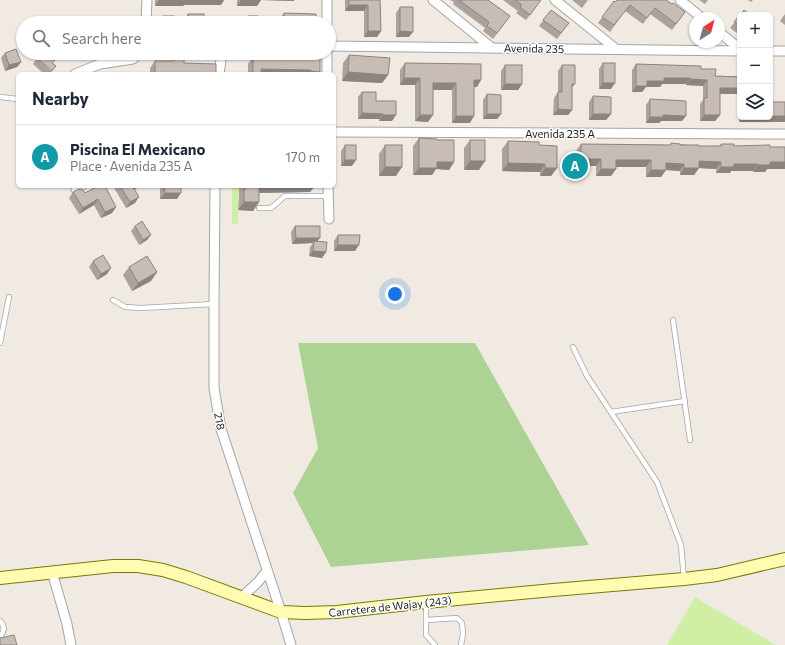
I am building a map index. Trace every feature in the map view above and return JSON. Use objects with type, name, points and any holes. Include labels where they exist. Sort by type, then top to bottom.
[{"type":"main road","name":"Carretera de Wajay (243)","points":[[0,578],[113,566],[138,566],[164,570],[186,577],[281,612],[337,612],[426,602],[684,579],[717,575],[785,559]]},
{"type":"street","points":[[146,16],[147,0]]},
{"type":"street","points":[[327,0],[327,16]]},
{"type":"street","points":[[433,0],[492,48]]},
{"type":"street","points":[[555,0],[616,49]]},
{"type":"street","points":[[680,0],[695,12]]},
{"type":"street","points":[[725,37],[738,48]]},
{"type":"street","name":"Avenida 235","points":[[336,46],[737,50]]},
{"type":"street","points":[[773,51],[785,51]]},
{"type":"street","points":[[80,72],[100,64],[126,60]]},
{"type":"street","points":[[219,72],[221,60]]},
{"type":"street","points":[[327,60],[327,72]]},
{"type":"street","name":"Avenida 235 A","points":[[336,132],[785,134]]},
{"type":"street","name":"218","points":[[215,188],[214,388],[221,429],[291,645]]},
{"type":"street","points":[[328,188],[329,219]]},
{"type":"street","points":[[242,597],[267,571]]},
{"type":"street","points":[[52,572],[72,645]]},
{"type":"lane","points":[[0,97],[16,99]]},
{"type":"lane","points":[[259,208],[271,208],[285,196],[329,196]]},
{"type":"lane","points":[[0,343],[9,297]]},
{"type":"lane","points":[[113,300],[125,307],[141,308],[214,304]]},
{"type":"lane","points":[[673,320],[690,440]]},
{"type":"lane","points":[[573,346],[587,376],[657,482],[681,545],[684,579]]},
{"type":"lane","points":[[611,412],[684,401]]},
{"type":"lane","points":[[426,602],[426,635],[435,645]]},
{"type":"lane","points":[[426,620],[457,618],[462,623],[463,634],[461,645]]},
{"type":"lane","points":[[0,620],[4,626],[4,629],[0,637]]},
{"type":"green space","points":[[232,188],[239,188],[238,224],[232,224]]},
{"type":"green space","points":[[298,343],[475,343],[589,545],[331,567],[293,493],[318,448]]},
{"type":"green space","points":[[695,597],[776,645],[667,645]]},
{"type":"building","points":[[349,0],[380,0],[381,31],[368,31],[368,5],[349,5]]},
{"type":"building","points":[[459,0],[488,0],[510,16],[497,33],[487,26],[489,22]]},
{"type":"building","points":[[515,0],[541,0],[530,15],[520,7],[522,5]]},
{"type":"building","points":[[617,0],[666,0],[672,4],[673,3],[685,12],[676,24],[655,8],[647,18],[630,5],[614,25],[602,17],[614,1],[615,2]]},
{"type":"building","points":[[400,7],[413,7],[413,32],[400,31]]},
{"type":"building","points":[[551,10],[569,23],[561,33],[543,20]]},
{"type":"building","points":[[284,13],[316,14],[316,16],[284,16]]},
{"type":"building","points":[[188,14],[204,14],[204,16],[188,16]]},
{"type":"building","points":[[16,49],[16,60],[20,60],[21,62],[9,65],[5,53]]},
{"type":"building","points":[[349,55],[390,58],[388,75],[348,72]]},
{"type":"building","points":[[39,60],[55,60],[52,63],[56,66],[52,71]]},
{"type":"building","points":[[184,60],[184,63],[216,64],[216,72],[155,72],[155,61]]},
{"type":"building","points":[[253,60],[320,60],[320,72],[311,70],[261,69],[261,72],[253,72]]},
{"type":"building","points":[[405,63],[481,64],[481,80],[474,80],[474,116],[456,116],[456,83],[433,83],[433,115],[420,115],[420,78],[404,78]]},
{"type":"building","points":[[603,63],[615,63],[615,83],[603,83]]},
{"type":"building","points":[[636,64],[701,66],[701,69],[716,69],[715,76],[737,77],[737,88],[720,88],[720,115],[704,115],[704,98],[707,98],[707,80],[690,78],[664,78],[664,81],[647,81],[647,86],[636,86]]},
{"type":"building","points":[[505,65],[522,65],[522,84],[505,84]]},
{"type":"building","points":[[562,65],[575,65],[575,84],[572,84],[572,110],[558,109],[558,92],[562,92]]},
{"type":"building","points":[[362,92],[376,92],[376,101],[396,101],[396,115],[362,113]]},
{"type":"building","points":[[487,94],[501,95],[501,114],[487,114]]},
{"type":"building","points":[[593,96],[611,97],[611,114],[593,114]]},
{"type":"building","points":[[650,99],[686,101],[686,116],[663,115],[663,117],[650,117]]},
{"type":"building","points":[[773,102],[785,102],[785,116],[773,116]]},
{"type":"building","points":[[419,138],[454,140],[454,162],[437,162],[437,168],[419,168]]},
{"type":"building","points":[[470,140],[485,140],[485,161],[470,161]]},
{"type":"building","points":[[508,141],[539,142],[539,145],[557,146],[557,168],[545,168],[545,164],[508,163]]},
{"type":"building","points":[[671,143],[699,146],[721,146],[721,144],[734,144],[734,146],[770,145],[770,147],[785,147],[785,162],[770,162],[770,165],[734,164],[734,167],[721,167],[721,162],[699,161],[699,168],[684,168],[684,164],[666,163],[666,170],[651,170],[651,160],[616,160],[616,169],[601,169],[601,159],[581,159],[581,144],[671,145]]},
{"type":"building","points":[[345,145],[356,145],[356,160],[345,160]]},
{"type":"building","points":[[385,145],[402,145],[402,167],[385,167]]},
{"type":"building","points":[[94,188],[106,188],[116,207],[105,212],[98,199],[83,208],[73,192],[82,189],[85,193]]},
{"type":"building","points":[[121,188],[134,188],[139,197],[130,202]]},
{"type":"building","points":[[164,188],[181,188],[181,193],[165,193]]},
{"type":"building","points":[[245,188],[259,188],[259,202],[244,202]]},
{"type":"building","points":[[142,221],[151,235],[143,240],[135,226]]},
{"type":"building","points":[[295,226],[320,226],[320,238],[296,238]]},
{"type":"building","points":[[338,235],[360,235],[359,245],[338,245]]},
{"type":"building","points":[[314,241],[327,242],[326,252],[313,251]]},
{"type":"building","points":[[103,255],[111,268],[101,274],[93,261]]},
{"type":"building","points":[[147,256],[157,272],[138,283],[129,267]]},
{"type":"building","points":[[14,635],[17,645],[0,645],[0,638]]},
{"type":"place","name":"Piscina El Mexicano","points":[[575,166]]}]
